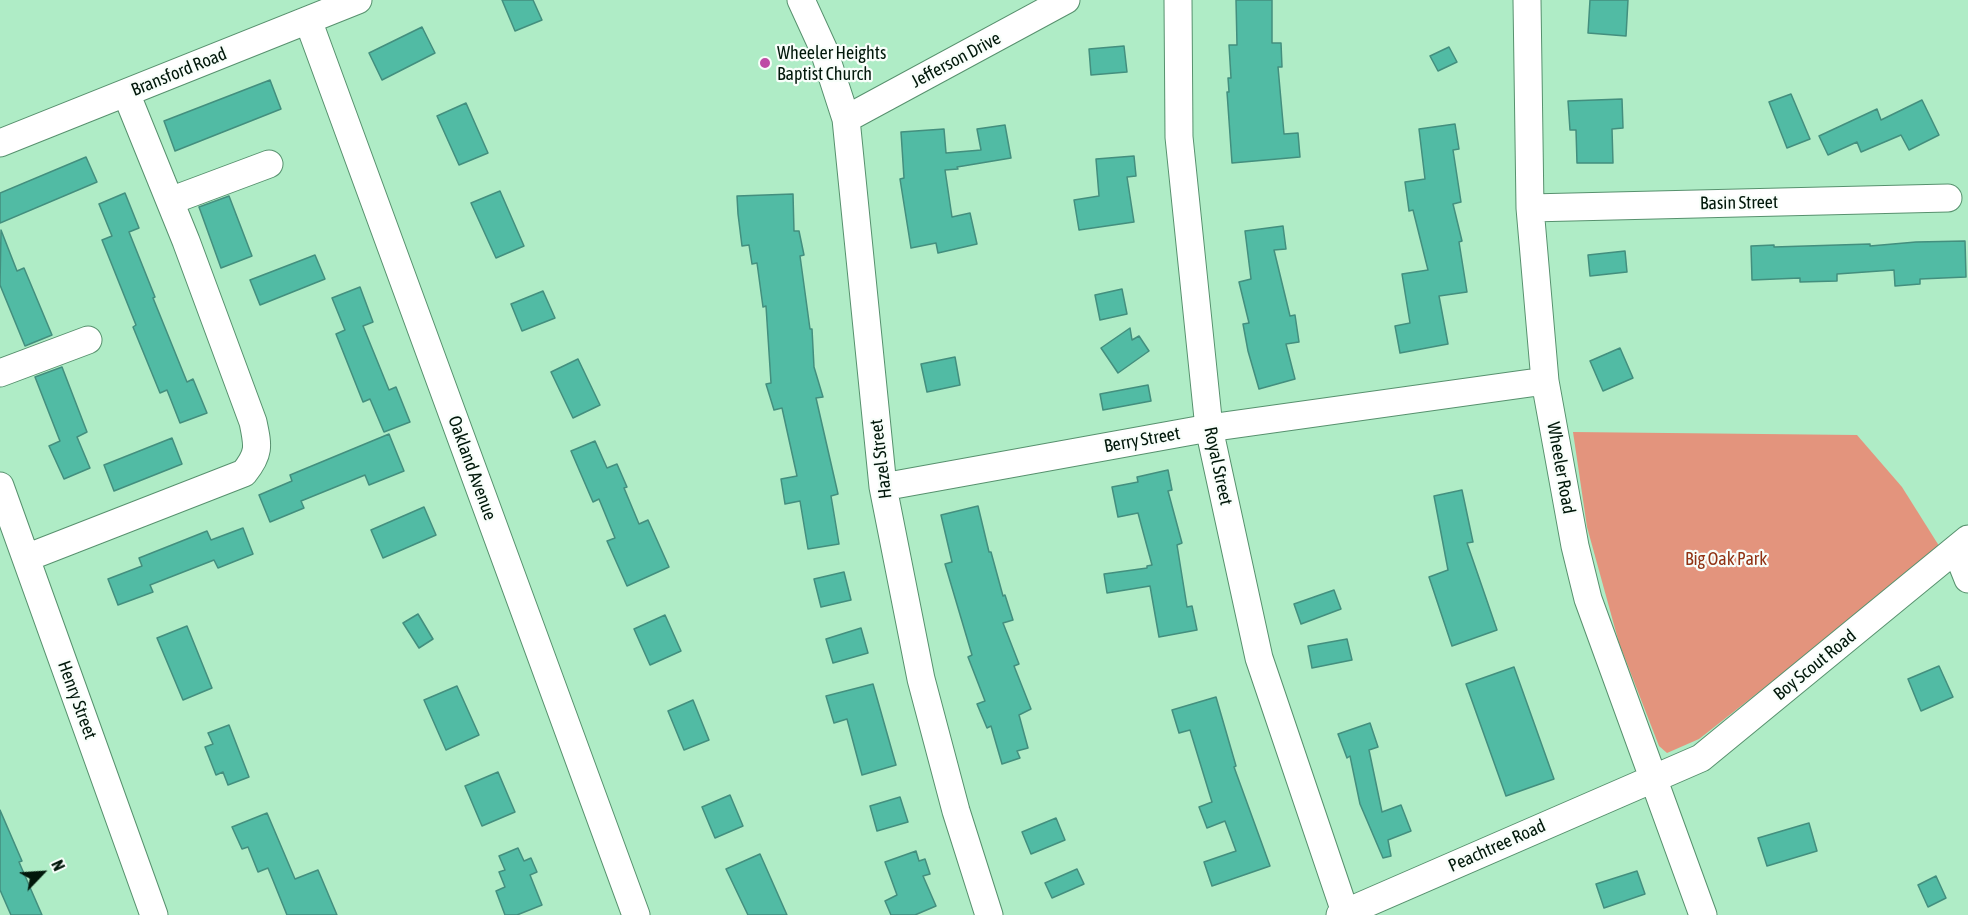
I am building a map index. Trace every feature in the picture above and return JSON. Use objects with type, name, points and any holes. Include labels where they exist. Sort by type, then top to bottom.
[{"type":"street","name":"Bransford Road","points":[[0,143],[358,0]]},
{"type":"street","name":"Hazel Street","points":[[801,0],[823,48],[846,119],[883,486],[921,678],[956,811],[989,915]]},
{"type":"street","name":"Jefferson Drive","points":[[846,119],[1066,0]]},
{"type":"street","name":"Royal Street","points":[[1178,0],[1179,137],[1209,428],[1259,658],[1344,914]]},
{"type":"street","name":"Wheeler Road","points":[[1527,0],[1530,208],[1545,381],[1575,546],[1588,599],[1703,915]]},
{"type":"street","name":"Oakland Avenue","points":[[308,20],[636,915]]},
{"type":"street","points":[[26,558],[244,473],[255,460],[258,442],[253,422],[170,201],[126,93]]},
{"type":"street","points":[[170,201],[269,164]]},
{"type":"street","name":"Basin Street","points":[[1530,208],[1948,198]]},
{"type":"street","points":[[0,373],[88,340]]},
{"type":"street","name":"Berry Street","points":[[883,486],[1209,428],[1545,381]]},
{"type":"street","name":"Henry Street","points":[[0,486],[154,915]]},
{"type":"street","points":[[1962,544],[1968,579]]},
{"type":"street","name":"Boy Scout Road","points":[[1654,777],[1701,758],[1962,544]]},
{"type":"street","name":"Peachtree Road","points":[[1344,914],[1654,777]]},
{"type":"green space","name":"Big Oak Park","points":[[1573,432],[1857,435],[1902,487],[1941,549],[1699,739],[1667,753],[1659,746],[1619,643],[1587,527]]},
{"type":"building","points":[[502,0],[533,0],[542,20],[515,31]]},
{"type":"building","points":[[1236,0],[1272,0],[1272,43],[1281,43],[1282,67],[1278,67],[1284,134],[1298,133],[1300,157],[1232,163],[1227,92],[1229,92],[1228,78],[1231,78],[1229,45],[1237,45]]},
{"type":"building","points":[[1590,0],[1628,0],[1626,36],[1588,33]]},
{"type":"building","points":[[422,27],[435,53],[382,80],[369,53]]},
{"type":"building","points":[[1124,46],[1127,72],[1091,75],[1089,49]]},
{"type":"building","points":[[1449,47],[1457,62],[1438,71],[1430,56]]},
{"type":"building","points":[[270,80],[281,109],[175,151],[164,121]]},
{"type":"building","points":[[1791,94],[1810,139],[1787,148],[1769,102]]},
{"type":"building","points":[[1622,99],[1623,128],[1612,129],[1613,163],[1577,163],[1576,130],[1570,130],[1568,101]]},
{"type":"building","points":[[1922,100],[1939,135],[1909,150],[1901,135],[1861,152],[1857,142],[1828,155],[1819,136],[1877,109],[1881,120]]},
{"type":"building","points":[[466,103],[488,153],[459,165],[437,116]]},
{"type":"building","points":[[1455,124],[1459,149],[1453,150],[1461,202],[1453,204],[1462,241],[1459,242],[1467,292],[1439,296],[1448,344],[1400,353],[1395,326],[1410,323],[1402,274],[1428,270],[1413,210],[1409,211],[1405,182],[1425,179],[1419,129]]},
{"type":"building","points":[[1005,125],[1011,158],[945,170],[952,217],[970,213],[977,244],[938,253],[936,243],[911,248],[900,179],[904,178],[901,132],[944,129],[946,153],[981,150],[977,129]]},
{"type":"building","points":[[1134,156],[1136,176],[1127,177],[1134,222],[1079,230],[1074,200],[1099,196],[1096,159]]},
{"type":"building","points":[[86,157],[97,182],[0,223],[0,193]]},
{"type":"building","points":[[500,191],[524,246],[496,258],[471,203]]},
{"type":"building","points":[[125,193],[139,228],[129,232],[155,297],[153,298],[187,382],[193,379],[207,413],[180,423],[167,390],[160,393],[133,327],[136,325],[102,240],[112,236],[99,204]]},
{"type":"building","points":[[793,194],[794,231],[799,231],[804,255],[800,256],[810,329],[812,329],[814,367],[823,397],[816,398],[838,494],[831,496],[839,544],[808,549],[800,501],[785,504],[781,479],[797,476],[782,408],[774,410],[766,384],[771,383],[766,306],[763,307],[757,263],[752,264],[749,245],[742,246],[737,196]]},
{"type":"building","points":[[229,196],[252,256],[221,268],[199,207]]},
{"type":"building","points":[[1283,226],[1286,249],[1274,250],[1290,316],[1295,315],[1299,342],[1286,344],[1295,379],[1259,389],[1248,351],[1243,324],[1249,323],[1239,282],[1251,279],[1245,231]]},
{"type":"building","points":[[1,230],[17,271],[24,268],[52,335],[25,346],[0,285]]},
{"type":"building","points":[[1965,241],[1966,277],[1920,279],[1920,284],[1895,286],[1894,270],[1837,274],[1837,281],[1800,282],[1800,278],[1752,280],[1751,246],[1870,244],[1870,246]]},
{"type":"building","points":[[1625,251],[1627,272],[1590,276],[1588,255]]},
{"type":"building","points":[[315,255],[325,279],[260,305],[250,280]]},
{"type":"building","points":[[360,287],[373,322],[363,326],[389,390],[396,387],[410,422],[384,432],[370,399],[363,402],[336,334],[345,330],[332,298]]},
{"type":"building","points":[[1122,289],[1127,314],[1100,320],[1095,295]]},
{"type":"building","points":[[543,291],[555,318],[522,331],[511,304]]},
{"type":"building","points":[[1130,328],[1132,340],[1139,336],[1149,351],[1118,373],[1101,348]]},
{"type":"building","points":[[1620,348],[1633,378],[1603,391],[1590,361]]},
{"type":"building","points":[[955,357],[960,385],[927,392],[921,364]]},
{"type":"building","points":[[578,359],[600,405],[573,418],[551,372]]},
{"type":"building","points":[[62,367],[87,432],[77,437],[90,468],[64,479],[49,446],[60,441],[35,377]]},
{"type":"building","points":[[1148,385],[1151,401],[1103,410],[1100,394]]},
{"type":"building","points":[[389,434],[404,471],[369,485],[365,475],[301,501],[304,508],[270,522],[259,495],[292,481],[290,475]]},
{"type":"building","points":[[172,438],[182,464],[114,491],[104,465]]},
{"type":"building","points":[[595,441],[607,468],[617,464],[639,524],[648,520],[669,567],[627,586],[607,541],[615,538],[599,499],[593,502],[571,451]]},
{"type":"building","points":[[1168,470],[1172,490],[1168,491],[1182,543],[1177,545],[1187,607],[1192,606],[1197,630],[1159,637],[1150,586],[1107,593],[1104,574],[1147,568],[1152,565],[1138,513],[1118,517],[1112,487],[1138,482],[1137,477]]},
{"type":"building","points":[[1462,490],[1473,542],[1467,543],[1497,630],[1452,646],[1429,577],[1448,570],[1434,496]]},
{"type":"building","points":[[978,506],[989,552],[991,552],[1003,596],[1005,595],[1013,620],[1003,623],[1019,664],[1014,666],[1031,709],[1019,715],[1028,748],[1017,751],[1020,758],[1002,764],[991,726],[987,728],[977,704],[985,701],[968,657],[972,655],[945,564],[952,562],[941,515]]},
{"type":"building","points":[[424,507],[436,535],[383,558],[371,530]]},
{"type":"building","points":[[243,528],[253,554],[218,568],[214,560],[150,585],[153,592],[118,605],[108,579],[142,566],[139,558],[207,531],[211,540]]},
{"type":"building","points":[[844,572],[851,600],[821,607],[814,579]]},
{"type":"building","points":[[1334,590],[1341,609],[1301,624],[1294,604]]},
{"type":"building","points":[[418,614],[433,639],[419,648],[403,623]]},
{"type":"building","points":[[665,615],[681,651],[650,665],[634,629]]},
{"type":"building","points":[[187,626],[212,688],[183,700],[157,638]]},
{"type":"building","points":[[861,628],[868,653],[833,663],[826,639]]},
{"type":"building","points":[[1347,639],[1352,660],[1312,668],[1308,646]]},
{"type":"building","points":[[1939,666],[1953,697],[1921,711],[1908,679]]},
{"type":"building","points":[[1514,667],[1554,779],[1506,796],[1466,684]]},
{"type":"building","points":[[873,684],[896,765],[862,775],[847,719],[834,723],[826,696]]},
{"type":"building","points":[[457,686],[479,735],[446,750],[424,700]]},
{"type":"building","points":[[1216,697],[1236,766],[1234,767],[1270,866],[1212,886],[1204,862],[1236,851],[1225,821],[1207,828],[1199,807],[1212,802],[1190,730],[1179,733],[1172,710]]},
{"type":"building","points":[[693,700],[709,740],[684,750],[668,711]]},
{"type":"building","points":[[1370,723],[1378,747],[1369,750],[1382,812],[1401,805],[1411,831],[1388,840],[1391,856],[1383,858],[1360,804],[1350,756],[1347,758],[1338,734]]},
{"type":"building","points":[[229,725],[249,777],[228,785],[223,772],[216,775],[205,747],[213,744],[208,733]]},
{"type":"building","points":[[498,772],[515,812],[482,826],[465,786]]},
{"type":"building","points":[[730,795],[743,826],[715,838],[702,807]]},
{"type":"building","points":[[900,797],[908,822],[877,831],[870,806]]},
{"type":"building","points":[[0,810],[42,915],[11,915],[0,890]]},
{"type":"building","points":[[267,813],[295,879],[318,870],[337,915],[287,915],[268,868],[258,872],[248,847],[242,849],[232,827]]},
{"type":"building","points":[[1056,818],[1065,840],[1031,854],[1022,832]]},
{"type":"building","points":[[1809,823],[1817,851],[1767,866],[1758,838]]},
{"type":"building","points":[[518,848],[524,861],[531,858],[537,872],[530,875],[542,905],[517,915],[505,915],[496,891],[505,887],[499,872],[505,870],[499,856]]},
{"type":"building","points":[[916,851],[919,861],[925,859],[930,874],[923,876],[936,906],[915,915],[891,915],[885,901],[897,895],[885,862]]},
{"type":"building","points":[[760,854],[787,915],[748,915],[726,869]]},
{"type":"building","points":[[1077,869],[1084,884],[1052,898],[1045,883]]},
{"type":"building","points":[[1637,871],[1645,894],[1604,908],[1596,884]]},
{"type":"building","points":[[1936,876],[1946,898],[1928,907],[1918,885]]},
{"type":"place","name":"Wheeler Heights Baptist Church","points":[[765,63]]}]
